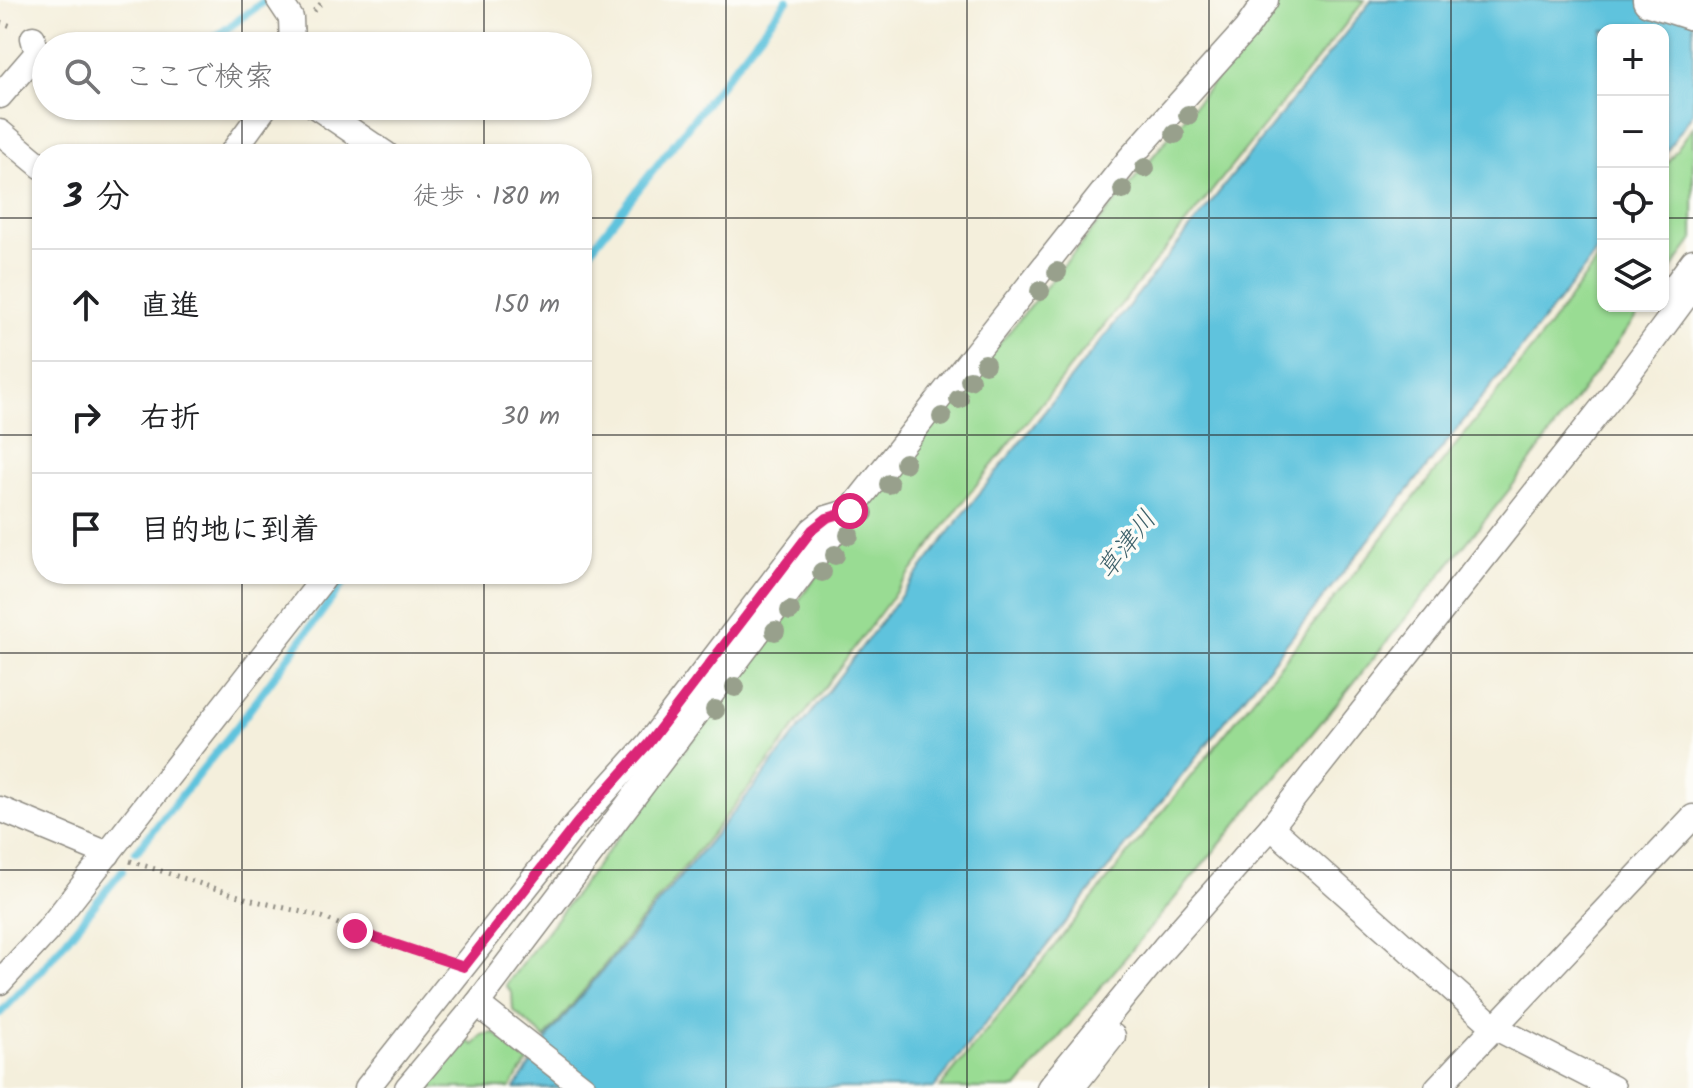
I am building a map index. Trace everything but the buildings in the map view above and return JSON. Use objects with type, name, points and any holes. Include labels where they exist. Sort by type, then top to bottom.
[{"type":"street","points":[[279,0],[291,18],[292,32]]},
{"type":"street","points":[[407,1088],[477,1004],[850,511],[1130,158],[1246,29],[1266,0]]},
{"type":"street","points":[[1649,0],[1693,14]]},
{"type":"street","points":[[0,96],[32,59]]},
{"type":"street","points":[[238,144],[256,120]]},
{"type":"street","points":[[336,120],[371,144]]},
{"type":"street","points":[[0,132],[32,159]]},
{"type":"street","points":[[1669,294],[1693,261]]},
{"type":"street","points":[[1033,1088],[1174,929],[1240,864],[1271,827],[1624,380],[1693,287]]},
{"type":"street","points":[[1049,1088],[1606,380],[1656,312]]},
{"type":"street","points":[[367,1088],[577,823],[648,744],[812,530],[827,518],[850,511]]},
{"type":"street","points":[[0,982],[47,931],[319,584]]},
{"type":"street","points":[[0,809],[108,854]]},
{"type":"street","points":[[1437,1088],[1693,817]]},
{"type":"street","points":[[1271,827],[1496,1028],[1613,1088]]},
{"type":"street","points":[[1072,1088],[1203,922],[1240,864]]},
{"type":"street","points":[[477,1004],[584,1088]]},
{"type":"path","points":[[108,854],[248,899],[322,917],[380,942],[464,967]]},
{"type":"green space","points":[[1281,0],[1365,0],[969,494],[757,778],[545,1038],[513,1010],[512,993],[506,985],[922,438]]},
{"type":"green space","points":[[1693,127],[1693,240],[1669,273],[1669,168],[1669,160]]},
{"type":"green space","points":[[1597,260],[1597,312],[1640,312],[1510,489],[1339,701],[1017,1088],[940,1088],[1373,550],[1548,328]]},
{"type":"green space","points":[[494,1033],[529,1060],[510,1088],[423,1088],[464,1039],[474,1045],[482,1035]]},
{"type":"water","name":"草津川","points":[[1372,0],[1693,0],[1693,113],[1669,147],[1669,24],[1597,24],[1597,251],[934,1088],[515,1088],[551,1033],[760,780],[975,499]]},
{"type":"waterway","points":[[222,32],[266,0]]},
{"type":"waterway","points":[[592,248],[787,0]]},
{"type":"waterway","points":[[136,852],[239,724],[343,584]]},
{"type":"waterway","points":[[0,1013],[41,971],[122,871]]},
{"type":"route","points":[[355,931],[380,942],[464,967],[577,823],[648,744],[812,530],[827,518],[850,511]]}]
